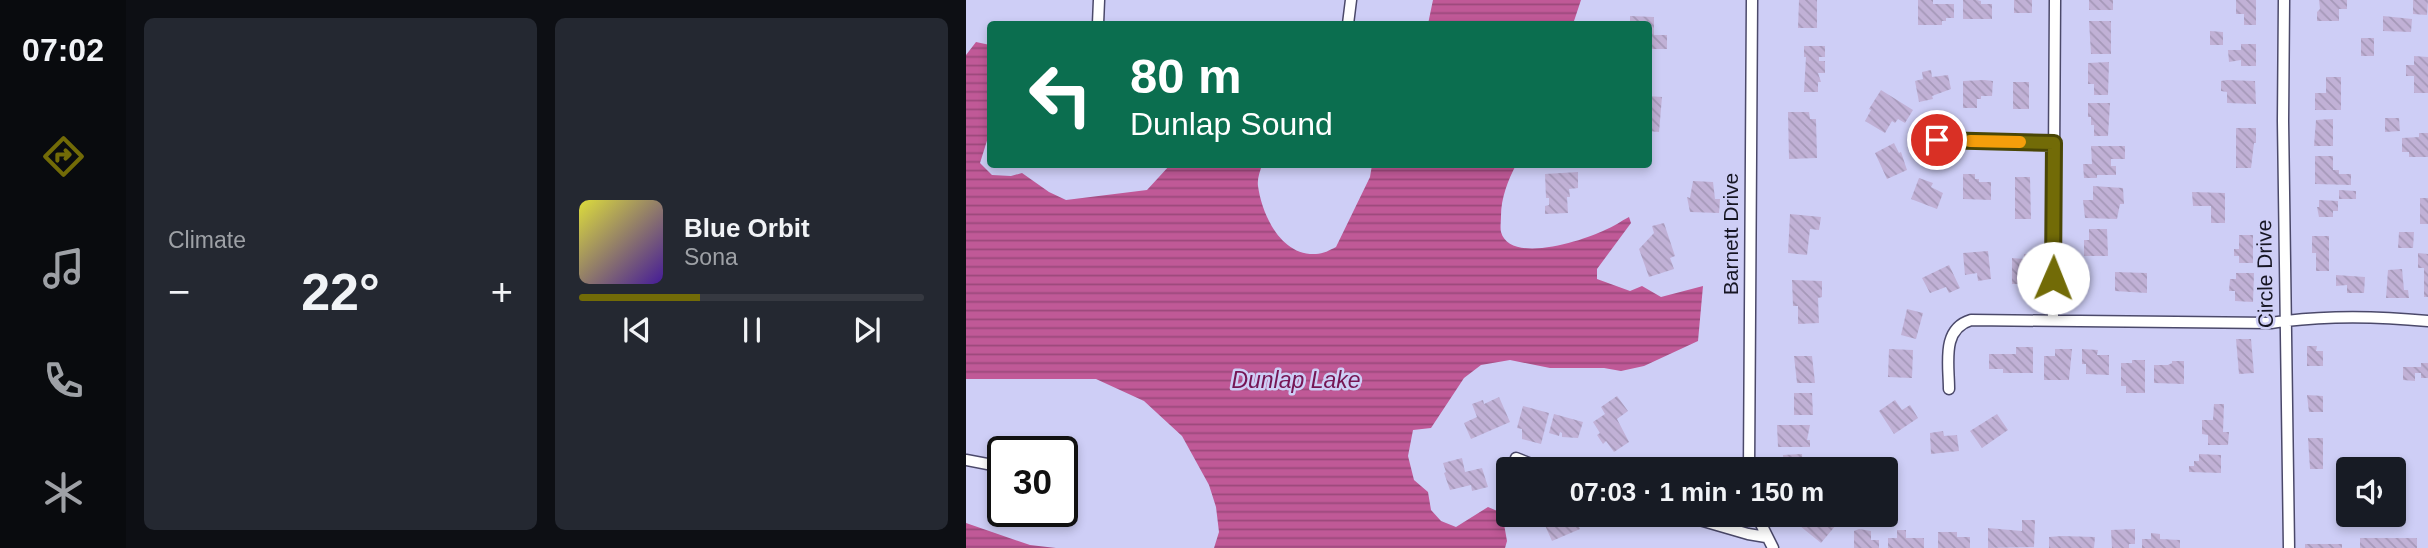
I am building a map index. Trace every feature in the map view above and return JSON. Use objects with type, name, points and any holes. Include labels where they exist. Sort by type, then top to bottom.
[{"type":"street","points":[[1098,21],[1099,0]]},
{"type":"street","points":[[1348,21],[1351,0]]},
{"type":"street","name":"Barnett Drive","points":[[1749,457],[1752,0]]},
{"type":"street","points":[[2053,320],[2055,0]]},
{"type":"street","name":"Circle Drive","points":[[2284,0],[2289,548]]},
{"type":"street","points":[[1937,140],[2054,143]]},
{"type":"street","points":[[1949,390],[1948,344],[1955,328],[1971,320],[2271,323],[2370,316],[2428,321]]},
{"type":"street","points":[[966,460],[987,464]]},
{"type":"street","points":[[1728,527],[1766,537]]},
{"type":"street","points":[[1762,527],[1773,548]]},
{"type":"water","points":[[1433,0],[1581,0],[1574,21],[1429,21]]},
{"type":"water","name":"Dunlap Lake","points":[[976,42],[987,44],[987,141],[980,163],[992,175],[1011,176],[1022,173],[1066,200],[1147,190],[1167,168],[1261,168],[1258,181],[1260,197],[1275,232],[1293,248],[1316,254],[1336,247],[1370,177],[1372,168],[1514,168],[1501,209],[1501,232],[1507,242],[1533,249],[1566,244],[1595,234],[1629,217],[1631,223],[1597,269],[1597,279],[1630,291],[1642,286],[1661,297],[1703,286],[1698,341],[1644,366],[1621,371],[1604,368],[1550,368],[1510,360],[1481,365],[1464,378],[1431,428],[1413,430],[1408,456],[1414,480],[1428,492],[1431,510],[1441,521],[1456,527],[1488,507],[1496,510],[1496,527],[1504,527],[1507,541],[1505,548],[1214,548],[1219,532],[1216,507],[1209,485],[1182,436],[1144,401],[1096,379],[966,379],[966,55]]},
{"type":"water","points":[[966,523],[1030,545],[1056,548],[966,548]]},
{"type":"building","points":[[1799,0],[1817,0],[1817,28],[1798,28]]},
{"type":"building","points":[[1918,0],[1933,0],[1933,4],[1954,4],[1954,18],[1946,18],[1942,25],[1918,25]]},
{"type":"building","points":[[1963,0],[1992,4],[1992,19],[1963,19]]},
{"type":"building","points":[[2014,0],[2032,0],[2032,13],[2014,13]]},
{"type":"building","points":[[2089,0],[2113,0],[2113,10],[2089,10]]},
{"type":"building","points":[[2236,0],[2256,0],[2256,25],[2244,25],[2244,14],[2236,14]]},
{"type":"building","points":[[2319,0],[2347,0],[2347,9],[2339,9],[2339,21],[2317,21]]},
{"type":"building","points":[[2413,0],[2428,0],[2427,15],[2413,14]]},
{"type":"building","points":[[1630,16],[1654,17],[1654,35],[1667,35],[1667,49],[1652,49],[1652,21],[1630,21]]},
{"type":"building","points":[[2383,16],[2412,19],[2411,32],[2383,31]]},
{"type":"building","points":[[2089,21],[2111,21],[2111,54],[2091,54]]},
{"type":"building","points":[[2210,31],[2223,32],[2223,45],[2210,45]]},
{"type":"building","points":[[2361,38],[2374,38],[2374,56],[2361,56]]},
{"type":"building","points":[[2241,44],[2256,44],[2256,66],[2241,66],[2241,60],[2229,62],[2228,50],[2241,50]]},
{"type":"building","points":[[1804,46],[1825,46],[1825,57],[1819,57],[1819,61],[1825,61],[1825,73],[1818,73],[1821,82],[1818,82],[1818,92],[1804,92]]},
{"type":"building","points":[[2414,56],[2428,57],[2428,93],[2414,93],[2414,76],[2406,76],[2406,65],[2414,65]]},
{"type":"building","points":[[2109,62],[2108,95],[2094,95],[2094,84],[2088,84],[2088,63]]},
{"type":"building","points":[[1931,70],[1932,77],[1948,75],[1951,89],[1932,96],[1933,99],[1919,102],[1915,81],[1923,79],[1922,72]]},
{"type":"building","points":[[2326,77],[2341,77],[2341,110],[2315,110],[2315,93],[2326,93]]},
{"type":"building","points":[[1963,81],[1993,81],[1992,96],[1981,96],[1981,99],[1977,99],[1977,108],[1963,108]]},
{"type":"building","points":[[2221,81],[2255,81],[2256,104],[2227,103],[2227,92],[2221,91]]},
{"type":"building","points":[[2013,82],[2029,82],[2029,109],[2013,109]]},
{"type":"building","points":[[1881,90],[1913,110],[1905,123],[1898,119],[1895,123],[1892,121],[1885,133],[1865,121]]},
{"type":"building","points":[[1652,96],[1662,97],[1659,132],[1652,131]]},
{"type":"building","points":[[2088,103],[2110,103],[2108,136],[2094,136],[2094,125],[2091,125],[2091,117],[2088,117]]},
{"type":"building","points":[[1788,112],[1809,112],[1810,119],[1816,119],[1817,158],[1789,159]]},
{"type":"building","points":[[2385,118],[2399,118],[2400,131],[2385,132]]},
{"type":"building","points":[[2333,119],[2333,146],[2314,146],[2316,120]]},
{"type":"building","points":[[2236,128],[2256,128],[2251,168],[2236,168]]},
{"type":"building","points":[[2419,133],[2428,133],[2428,157],[2409,157],[2409,152],[2402,152],[2402,138],[2419,137]]},
{"type":"building","points":[[1894,143],[1899,153],[1901,152],[1907,170],[1887,179],[1875,153]]},
{"type":"building","points":[[2091,146],[2125,146],[2125,159],[2111,159],[2111,166],[2116,166],[2116,175],[2084,178],[2083,164],[2092,164]]},
{"type":"building","points":[[2315,156],[2333,156],[2333,170],[2339,170],[2339,174],[2351,174],[2351,185],[2315,184]]},
{"type":"building","points":[[1578,172],[1578,188],[1569,189],[1570,197],[1567,197],[1568,213],[1545,214],[1549,198],[1546,198],[1545,174]]},
{"type":"building","points":[[1963,174],[1975,174],[1975,179],[1979,179],[1979,182],[1991,182],[1991,200],[1963,199]]},
{"type":"building","points":[[2015,177],[2030,177],[2031,219],[2015,219]]},
{"type":"building","points":[[1919,178],[1933,183],[1931,187],[1943,193],[1937,209],[1911,199]]},
{"type":"building","points":[[1693,181],[1713,182],[1715,199],[1720,199],[1719,213],[1690,212],[1687,197],[1690,198]]},
{"type":"building","points":[[2093,186],[2123,188],[2124,204],[2120,204],[2117,219],[2085,218],[2083,200],[2093,200]]},
{"type":"building","points":[[2339,190],[2356,191],[2356,199],[2339,199]]},
{"type":"building","points":[[2192,192],[2225,193],[2225,223],[2211,223],[2211,206],[2193,206]]},
{"type":"building","points":[[2420,198],[2428,198],[2428,224],[2420,224]]},
{"type":"building","points":[[2319,200],[2338,201],[2338,211],[2333,211],[2333,217],[2319,217]]},
{"type":"building","points":[[1790,214],[1821,217],[1819,230],[1810,229],[1807,255],[1788,253]]},
{"type":"building","points":[[1664,223],[1675,256],[1670,258],[1674,269],[1649,277],[1639,249],[1654,233],[1652,226]]},
{"type":"building","points":[[2089,229],[2107,229],[2108,256],[2084,256],[2084,240],[2089,240]]},
{"type":"building","points":[[2399,232],[2414,232],[2413,248],[2398,248]]},
{"type":"building","points":[[2239,235],[2253,235],[2253,263],[2239,263],[2239,256],[2234,256],[2234,249],[2239,249]]},
{"type":"building","points":[[2312,236],[2329,236],[2329,271],[2316,271]]},
{"type":"building","points":[[1988,251],[1991,279],[1978,281],[1977,273],[1965,275],[1963,253]]},
{"type":"building","points":[[2418,253],[2428,254],[2428,297],[2424,297],[2424,268],[2418,268]]},
{"type":"building","points":[[2024,254],[2031,254],[2031,272],[2024,272],[2025,284],[2012,284],[2012,258],[2024,259]]},
{"type":"building","points":[[1949,265],[1960,288],[1949,293],[1946,287],[1930,293],[1922,278]]},
{"type":"building","points":[[2402,269],[2404,290],[2408,290],[2409,298],[2386,298],[2388,270]]},
{"type":"building","points":[[2115,272],[2147,273],[2147,293],[2115,291]]},
{"type":"building","points":[[2236,273],[2254,273],[2253,302],[2235,301],[2235,291],[2229,291],[2230,279],[2236,279]]},
{"type":"building","points":[[2336,275],[2365,277],[2364,293],[2347,293],[2347,285],[2336,286]]},
{"type":"building","points":[[1792,280],[1822,281],[1822,297],[1818,298],[1819,323],[1798,324],[1798,306],[1793,306]]},
{"type":"building","points":[[1907,309],[1923,313],[1916,339],[1901,335]]},
{"type":"building","points":[[2236,339],[2251,339],[2254,373],[2239,374]]},
{"type":"building","points":[[2307,346],[2317,346],[2316,351],[2323,351],[2323,366],[2307,366]]},
{"type":"building","points":[[2016,347],[2033,347],[2033,373],[2003,373],[2003,369],[1989,369],[1989,354],[2016,354]]},
{"type":"building","points":[[1889,349],[1913,350],[1912,378],[1888,377]]},
{"type":"building","points":[[2055,349],[2072,349],[2069,380],[2044,380],[2044,356],[2055,356]]},
{"type":"building","points":[[2082,349],[2098,350],[2097,355],[2109,355],[2109,375],[2086,374],[2086,364],[2082,364]]},
{"type":"building","points":[[1794,356],[1812,356],[1815,383],[1797,383]]},
{"type":"building","points":[[2132,360],[2145,360],[2145,393],[2126,393],[2126,386],[2121,386],[2121,363],[2132,363]]},
{"type":"building","points":[[2172,361],[2184,361],[2184,384],[2154,383],[2154,365],[2168,365]]},
{"type":"building","points":[[2421,363],[2428,363],[2428,378],[2421,378],[2421,373],[2415,373],[2415,381],[2403,380],[2403,367],[2421,367]]},
{"type":"building","points":[[1794,393],[1812,393],[1813,415],[1794,415]]},
{"type":"building","points":[[2307,395],[2323,396],[2323,412],[2309,412]]},
{"type":"building","points":[[1617,396],[1628,411],[1617,419],[1629,442],[1614,452],[1606,441],[1603,444],[1593,422],[1605,414],[1601,407]]},
{"type":"building","points":[[1499,397],[1510,422],[1471,439],[1464,423],[1477,417],[1472,404],[1483,400],[1484,404]]},
{"type":"building","points":[[1895,400],[1902,410],[1910,405],[1918,418],[1894,434],[1879,411]]},
{"type":"building","points":[[2214,404],[2224,404],[2223,432],[2229,432],[2228,445],[2208,445],[2208,435],[2202,434],[2202,420],[2213,420]]},
{"type":"building","points":[[1523,406],[1549,413],[1541,444],[1522,439],[1522,429],[1517,428]]},
{"type":"building","points":[[1554,414],[1583,422],[1578,438],[1562,437],[1560,432],[1559,436],[1549,433]]},
{"type":"building","points":[[1997,414],[2008,430],[1982,448],[1970,431]]},
{"type":"building","points":[[1777,425],[1810,425],[1807,440],[1810,440],[1810,447],[1778,447]]},
{"type":"building","points":[[1943,431],[1944,436],[1957,435],[1959,451],[1931,454],[1930,433]]},
{"type":"building","points":[[2308,438],[2323,438],[2323,469],[2310,469]]},
{"type":"building","points":[[1802,454],[1802,457],[1783,457]]},
{"type":"building","points":[[2199,454],[2221,455],[2221,473],[2189,472],[2189,466],[2194,466],[2194,461],[2199,461]]},
{"type":"building","points":[[1462,458],[1465,472],[1482,468],[1488,487],[1472,491],[1471,485],[1450,490],[1443,463]]},
{"type":"building","points":[[2022,520],[2035,520],[2034,547],[1988,548],[1988,528],[2022,531]]},
{"type":"building","points":[[1546,527],[1579,527],[1580,529],[1552,541]]},
{"type":"building","points":[[1801,527],[1834,527],[1821,543]]},
{"type":"building","points":[[2135,529],[2135,544],[2129,544],[2129,548],[2112,548],[2111,530]]},
{"type":"building","points":[[1897,530],[1906,530],[1906,538],[1924,538],[1924,548],[1888,548],[1888,538],[1897,538]]},
{"type":"building","points":[[1854,531],[1871,531],[1871,540],[1879,540],[1879,548],[1854,548]]},
{"type":"building","points":[[1938,532],[1957,532],[1957,537],[1970,537],[1970,548],[1938,548]]},
{"type":"building","points":[[2151,533],[2160,534],[2160,539],[2180,540],[2180,548],[2142,548],[2142,539],[2151,539]]},
{"type":"building","points":[[2049,537],[2095,537],[2094,548],[2049,548]]},
{"type":"building","points":[[2360,538],[2417,538],[2417,548],[2360,548]]},
{"type":"building","points":[[2305,544],[2342,544],[2342,548],[2305,548]]},
{"type":"slow traffic","points":[[1970,141],[2020,142]]},
{"type":"route","points":[[1937,140],[2054,143],[2053,278]]}]
